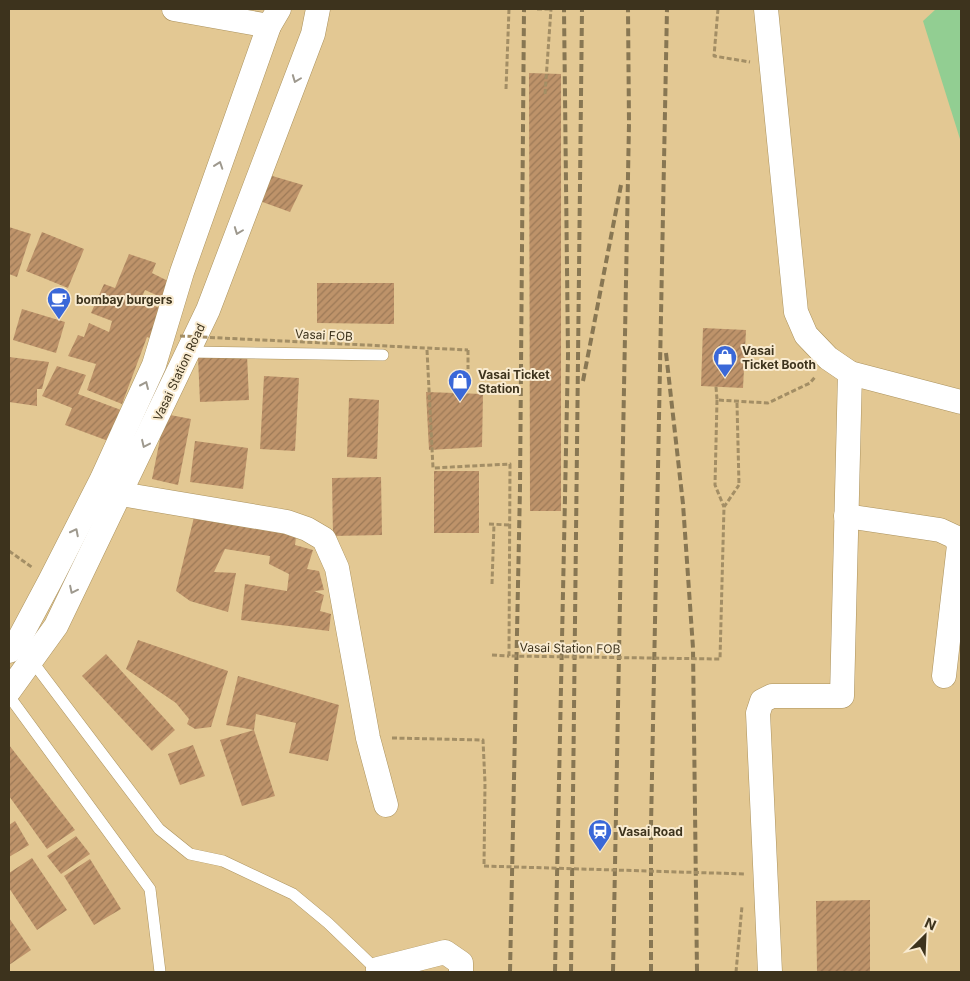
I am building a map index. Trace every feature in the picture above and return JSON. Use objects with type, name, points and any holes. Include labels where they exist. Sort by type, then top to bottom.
[{"type":"street","points":[[9,651],[18,641],[102,479],[154,366],[195,235],[274,17],[174,9]]},
{"type":"street","name":"Vasai Station Road","points":[[9,691],[56,626],[121,494],[184,344],[208,310],[313,34],[318,9]]},
{"type":"street","points":[[766,9],[796,312],[806,335],[828,358],[850,373],[961,402]]},
{"type":"street","points":[[770,972],[758,713],[762,701],[772,696],[842,696],[850,373]]},
{"type":"street","points":[[121,494],[287,522],[307,529],[324,539],[337,568],[368,738],[386,805]]},
{"type":"street","points":[[846,516],[940,530],[955,537],[959,545],[944,676]]},
{"type":"street","points":[[378,971],[445,952],[461,963],[461,972]]},
{"type":"lane","points":[[184,344],[383,355]]},
{"type":"lane","points":[[32,661],[159,829],[190,854],[223,862],[293,894],[378,971]]},
{"type":"lane","points":[[9,696],[150,889],[160,972]]},
{"type":"path","points":[[506,89],[509,9]]},
{"type":"path","points":[[536,9],[551,9],[545,94]]},
{"type":"path","points":[[718,9],[714,56],[772,66]]},
{"type":"path","name":"Vasai FOB","points":[[184,344],[468,350],[468,369]]},
{"type":"path","name":"Vasai Station FOB","points":[[427,350],[433,468],[510,464],[509,656],[720,659],[724,507]]},
{"type":"path","points":[[717,400],[737,403],[768,403],[810,382],[828,358]]},
{"type":"path","points":[[716,387],[715,485],[724,507]]},
{"type":"path","points":[[724,507],[739,485],[737,403]]},
{"type":"path","points":[[489,524],[509,525]]},
{"type":"path","points":[[492,584],[494,524]]},
{"type":"path","points":[[492,655],[509,656]]},
{"type":"path","points":[[368,738],[483,740],[486,783],[484,866],[745,874],[744,884]]},
{"type":"path","points":[[736,972],[742,904]]},
{"type":"green space","points":[[936,9],[961,9],[960,139],[923,21]]},
{"type":"building","points":[[529,73],[561,74],[561,511],[530,511]]},
{"type":"building","points":[[269,175],[303,185],[290,212],[257,200]]},
{"type":"building","points":[[9,227],[31,234],[17,277],[9,274]]},
{"type":"building","points":[[42,232],[84,249],[68,288],[26,271]]},
{"type":"building","points":[[129,254],[156,263],[152,273],[170,282],[163,298],[145,290],[141,299],[161,309],[152,339],[147,337],[122,404],[87,390],[96,364],[68,356],[78,335],[84,337],[89,323],[109,332],[112,321],[91,313],[104,284],[115,288]]},
{"type":"building","points":[[317,283],[394,283],[394,324],[317,323]]},
{"type":"building","points":[[22,309],[65,322],[56,353],[13,340]]},
{"type":"building","points":[[703,328],[746,330],[743,388],[701,386]]},
{"type":"building","points":[[247,355],[249,400],[200,402],[198,358]]},
{"type":"building","points":[[9,357],[49,362],[42,389],[37,389],[37,406],[9,402]]},
{"type":"building","points":[[57,366],[86,375],[78,394],[121,410],[111,442],[65,425],[72,408],[42,396]]},
{"type":"building","points":[[264,376],[299,378],[295,451],[260,449]]},
{"type":"building","points":[[426,392],[483,394],[482,447],[429,450]]},
{"type":"building","points":[[349,398],[379,400],[377,459],[347,457]]},
{"type":"building","points":[[165,414],[191,419],[178,485],[152,479]]},
{"type":"building","points":[[195,441],[248,448],[243,489],[190,482]]},
{"type":"building","points":[[434,471],[479,471],[479,533],[434,533]]},
{"type":"building","points":[[381,477],[382,535],[333,536],[332,478]]},
{"type":"building","points":[[196,509],[296,537],[295,545],[313,550],[307,569],[319,571],[324,590],[314,591],[324,595],[320,611],[331,614],[329,631],[241,620],[245,584],[287,591],[289,574],[269,564],[270,556],[225,549],[214,572],[236,573],[228,612],[190,601],[176,591]]},
{"type":"building","points":[[138,640],[228,671],[211,727],[195,729],[187,724],[189,719],[176,703],[126,669]]},
{"type":"building","points":[[106,654],[175,730],[152,751],[82,676]]},
{"type":"building","points":[[238,676],[339,705],[328,761],[289,753],[296,723],[256,714],[254,730],[226,725]]},
{"type":"building","points":[[254,730],[275,796],[242,806],[220,740]]},
{"type":"building","points":[[9,745],[75,830],[47,849],[9,796]]},
{"type":"building","points":[[193,745],[205,776],[180,785],[168,754]]},
{"type":"building","points":[[15,821],[29,845],[9,857],[9,825]]},
{"type":"building","points":[[76,836],[90,854],[61,874],[47,856]]},
{"type":"building","points":[[32,858],[67,910],[37,930],[9,888],[9,873]]},
{"type":"building","points":[[90,859],[121,909],[94,925],[64,876]]},
{"type":"building","points":[[870,900],[870,972],[817,972],[816,901]]},
{"type":"building","points":[[9,918],[31,950],[9,965]]},
{"type":"railway","points":[[510,972],[520,488],[524,9]]},
{"type":"railway","points":[[555,972],[568,355],[564,9]]},
{"type":"railway","points":[[571,972],[582,9]]},
{"type":"railway","points":[[613,972],[629,123],[628,9]]},
{"type":"railway","points":[[651,972],[651,826],[667,9]]},
{"type":"railway","points":[[583,381],[621,185]]},
{"type":"railway","points":[[666,353],[683,504],[693,648],[697,972]]},
{"type":"place","name":"bombay burgers","points":[[59,320]]},
{"type":"place","name":"Vasai Ticket Booth","points":[[725,378]]},
{"type":"place","name":"Vasai Ticket Station","points":[[460,402]]},
{"type":"place","name":"Vasai Road","points":[[600,852]]}]
